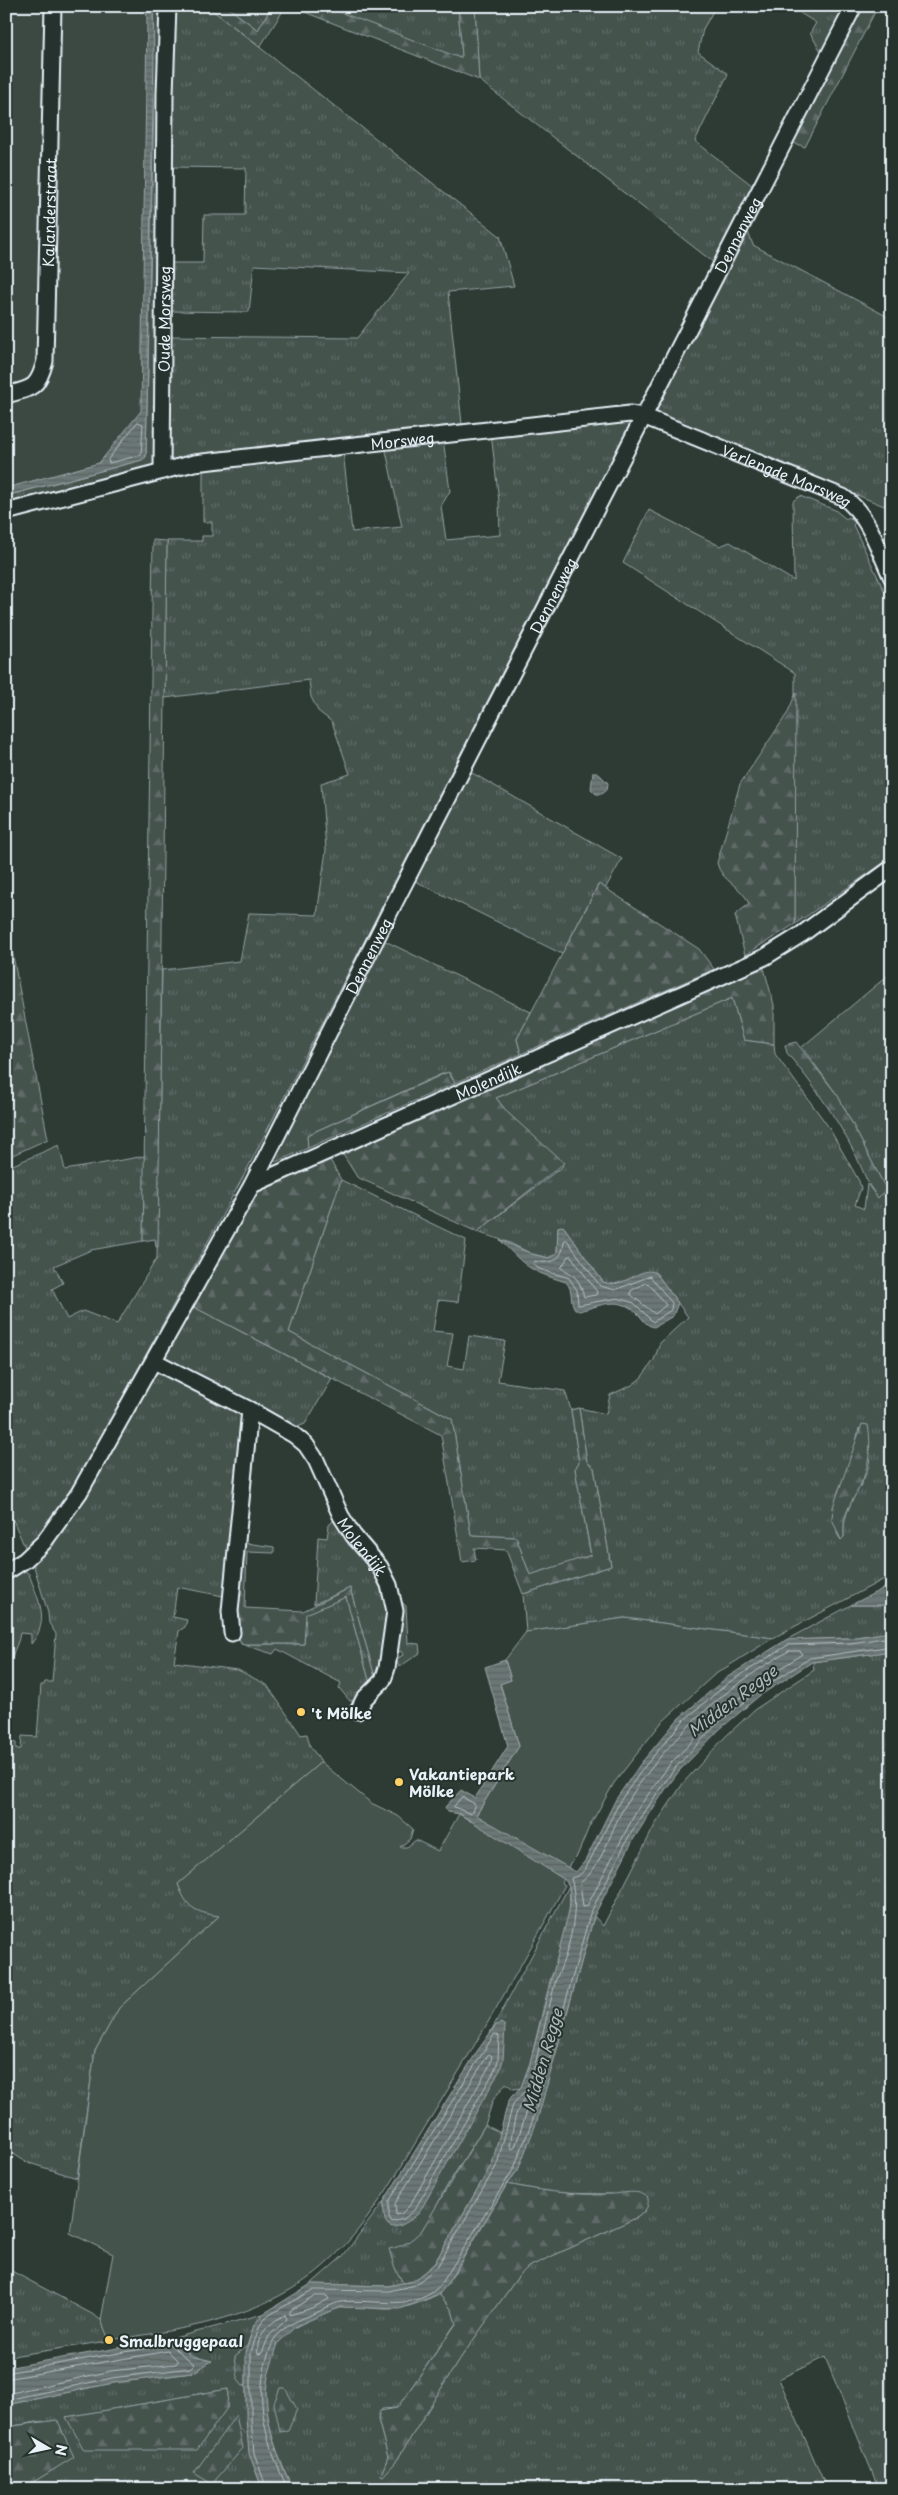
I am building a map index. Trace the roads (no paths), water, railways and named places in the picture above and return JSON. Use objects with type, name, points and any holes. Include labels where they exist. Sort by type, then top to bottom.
[{"type":"street","name":"Kalanderstraat","points":[[6,395],[34,386],[40,380],[45,361],[53,6]]},
{"type":"street","name":"Oude Morsweg","points":[[162,471],[165,94],[168,6]]},
{"type":"street","name":"Dennenweg","points":[[252,1184],[854,6]]},
{"type":"street","name":"Morsweg","points":[[162,471],[194,462],[624,413],[643,416]]},
{"type":"street","name":"Verlengde Morsweg","points":[[643,416],[844,497],[855,506],[863,518],[892,578]]},
{"type":"street","points":[[6,512],[162,471]]},
{"type":"street","name":"Molendijk","points":[[252,1184],[765,958],[802,934],[892,868]]},
{"type":"street","points":[[6,1572],[25,1560],[44,1542],[79,1493],[252,1184]]},
{"type":"street","name":"Molendijk","points":[[154,1361],[250,1410],[294,1435],[306,1445],[316,1460],[341,1516],[380,1567],[388,1585],[395,1611],[386,1675],[364,1699],[358,1711]]},
{"type":"street","points":[[232,1633],[230,1611],[250,1410]]},
{"type":"water","points":[[143,6],[153,6],[154,57],[146,457],[142,460],[6,496],[6,488],[99,463],[141,411],[147,19],[146,10]]},
{"type":"water","points":[[593,772],[597,772],[608,783],[607,790],[602,794],[596,794],[591,789]]},
{"type":"water","points":[[558,1227],[564,1227],[603,1282],[610,1284],[618,1283],[644,1272],[656,1273],[678,1303],[673,1316],[654,1327],[647,1324],[632,1309],[618,1303],[604,1304],[579,1311],[573,1306],[570,1289],[566,1282],[544,1275],[529,1267],[500,1240],[532,1254],[549,1258],[557,1253]]},
{"type":"water","points":[[892,1584],[892,1605],[851,1605]]},
{"type":"water","name":"Midden Regge","points":[[892,1632],[892,1651],[812,1662],[759,1696],[720,1729],[679,1771],[633,1840],[594,1916],[537,2121],[518,2170],[507,2184],[446,2286],[439,2294],[400,2309],[340,2307],[296,2326],[278,2343],[268,2376],[266,2392],[268,2416],[271,2433],[282,2466],[293,2489],[263,2489],[249,2454],[246,2419],[246,2352],[254,2325],[263,2314],[311,2284],[388,2286],[413,2281],[434,2264],[492,2164],[508,2102],[521,2087],[530,2063],[571,1903],[569,1886],[565,1880],[460,1814],[448,1812],[445,1807],[461,1790],[475,1798],[508,1746],[485,1667],[505,1660],[511,1680],[500,1684],[519,1746],[476,1815],[576,1872],[585,1861],[616,1799],[641,1763],[679,1718],[726,1678],[786,1640],[849,1638]]},
{"type":"water","points":[[501,2023],[505,2026],[503,2060],[500,2070],[419,2213],[404,2224],[392,2227],[388,2225],[385,2220],[384,2201],[478,2050],[496,2025]]},
{"type":"water","points":[[174,2338],[191,2356],[212,2361],[192,2373],[113,2383],[6,2405],[6,2368]]},
{"type":"place","name":"'t Mölke","points":[[301,1712]]},
{"type":"place","name":"Vakantiepark Mölke","points":[[399,1782]]},
{"type":"place","name":"Smalbruggepaal","points":[[109,2340]]}]
